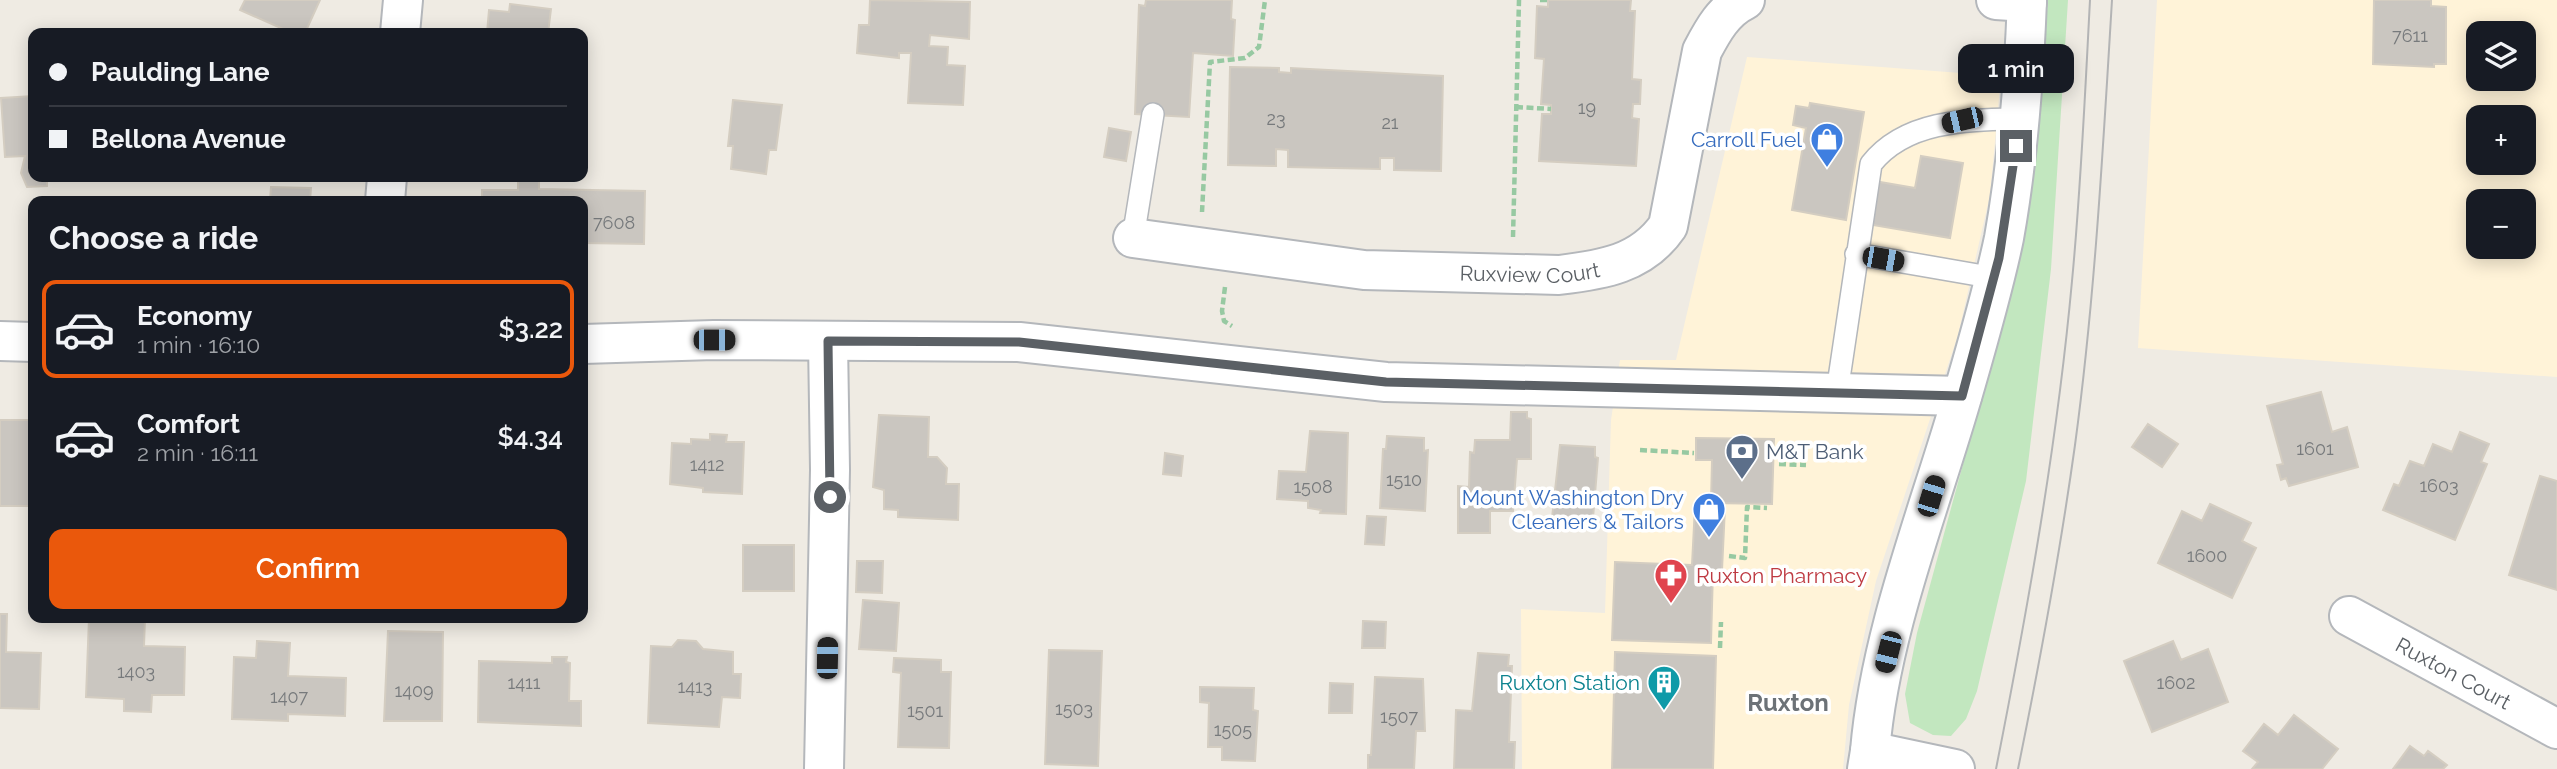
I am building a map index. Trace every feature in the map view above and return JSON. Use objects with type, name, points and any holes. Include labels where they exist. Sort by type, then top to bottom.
[{"type":"street","points":[[400,28],[403,0]]},
{"type":"street","name":"Ruxview Court","points":[[1133,238],[1364,270],[1559,275],[1591,271],[1639,256],[1655,244],[1668,226],[1702,51],[1715,26],[1735,5],[1745,0]]},
{"type":"street","points":[[1951,768],[1869,760],[1882,677],[1901,601],[1995,278],[2010,200],[2019,119],[2017,1]]},
{"type":"street","points":[[0,341],[28,342]]},
{"type":"street","points":[[824,769],[830,470],[828,341]]},
{"type":"street","points":[[588,344],[1019,342],[1386,382],[1644,391],[1962,396]]},
{"type":"street","name":"Ruxton Court","points":[[2349,616],[2557,729]]},
{"type":"lane","points":[[1133,238],[1153,114]]},
{"type":"lane","points":[[1837,392],[1871,164],[1881,151],[1909,135],[1952,122],[2019,119]]},
{"type":"lane","points":[[1856,254],[1995,278]]},
{"type":"path","points":[[1233,367],[1236,329],[1224,321],[1205,186],[1210,62],[1245,58],[1259,47],[1265,0]]},
{"type":"path","points":[[1512,273],[1519,0]]},
{"type":"path","points":[[1541,0],[1548,0]]},
{"type":"path","points":[[1516,107],[1551,109]]},
{"type":"path","points":[[1640,450],[1694,453]]},
{"type":"path","points":[[1779,464],[1806,465]]},
{"type":"path","points":[[1729,556],[1745,558],[1748,508],[1766,508]]},
{"type":"path","points":[[1720,648],[1721,622]]},
{"type":"shaded area","points":[[2157,0],[2557,0],[2557,377],[2138,348]]},
{"type":"shaded area","points":[[1747,57],[2001,76],[1990,195],[1958,335],[1876,581],[1849,705],[1843,769],[1522,769],[1521,609],[1605,613],[1611,420],[1620,360],[1676,360]]},
{"type":"green space","points":[[2048,0],[2068,0],[2051,269],[2026,481],[1977,691],[1966,719],[1951,736],[1933,735],[1910,723],[1905,694],[1917,633],[2020,255],[2031,197]]},
{"type":"building","points":[[245,0],[320,0],[307,28],[281,28],[240,10]]},
{"type":"building","points":[[870,0],[970,2],[969,39],[930,35],[929,46],[948,47],[947,65],[965,66],[963,105],[908,103],[911,53],[899,53],[899,58],[857,53],[859,25],[869,25]]},
{"type":"building","points":[[1146,0],[1232,0],[1231,19],[1235,20],[1233,56],[1193,53],[1189,117],[1135,114],[1139,5],[1145,6]]},
{"type":"building","points":[[1548,0],[1631,0],[1630,11],[1635,11],[1632,79],[1641,80],[1640,104],[1633,104],[1632,118],[1639,119],[1636,166],[1539,161],[1542,114],[1551,114],[1551,105],[1541,104],[1544,59],[1535,58],[1537,6],[1548,7]]},
{"type":"building","points":[[2374,0],[2431,0],[2431,6],[2446,7],[2446,64],[2434,64],[2434,67],[2373,64]]},
{"type":"building","points":[[510,4],[551,9],[549,28],[487,28],[489,10],[509,12]]},
{"type":"building","points":[[1230,67],[1279,68],[1279,72],[1291,73],[1291,68],[1443,76],[1441,171],[1394,170],[1394,158],[1380,158],[1380,169],[1288,167],[1288,150],[1276,149],[1276,166],[1228,165]]},
{"type":"building","points":[[28,96],[28,182],[47,182],[47,186],[27,187],[21,173],[25,156],[5,157],[1,98]]},
{"type":"building","points":[[733,100],[782,105],[776,150],[769,150],[766,174],[731,169],[733,146],[728,146]]},
{"type":"building","name":"Carroll Fuel","points":[[1810,103],[1864,112],[1846,220],[1792,210],[1806,128],[1793,125],[1796,106],[1809,108]]},
{"type":"building","points":[[1109,128],[1131,132],[1126,161],[1104,157]]},
{"type":"building","points":[[1921,156],[1963,163],[1950,238],[1867,224],[1874,181],[1915,188]]},
{"type":"building","points":[[518,182],[539,182],[539,189],[645,191],[644,244],[588,243],[588,196],[482,196],[482,190],[518,190]]},
{"type":"building","points":[[271,187],[311,188],[310,196],[270,196]]},
{"type":"building","points":[[2321,392],[2332,432],[2347,427],[2358,467],[2289,486],[2286,478],[2281,480],[2277,465],[2283,464],[2267,406]]},
{"type":"building","points":[[1511,412],[1527,412],[1527,418],[1531,419],[1531,459],[1517,459],[1513,511],[1490,511],[1490,533],[1458,533],[1458,486],[1469,487],[1470,452],[1474,453],[1475,440],[1510,440]]},
{"type":"building","points":[[879,415],[929,417],[928,457],[937,457],[947,468],[946,484],[959,484],[958,520],[898,517],[898,510],[884,509],[884,490],[873,487]]},
{"type":"building","points":[[0,420],[28,420],[28,506],[0,506]]},
{"type":"building","points":[[2148,424],[2178,444],[2162,467],[2132,447]]},
{"type":"building","points":[[1310,431],[1348,433],[1346,514],[1320,513],[1321,510],[1308,508],[1308,501],[1277,499],[1279,471],[1306,472]]},
{"type":"building","points":[[2460,432],[2489,444],[2481,462],[2487,464],[2455,540],[2383,510],[2394,484],[2399,486],[2410,461],[2424,466],[2433,444],[2452,452]]},
{"type":"building","points":[[710,434],[727,435],[726,442],[744,442],[742,494],[703,492],[703,488],[670,484],[672,443],[691,444],[691,439],[710,440]]},
{"type":"building","points":[[1387,436],[1424,438],[1424,451],[1428,450],[1425,511],[1380,508],[1383,449],[1386,449]]},
{"type":"building","name":"M&T Bank","points":[[1696,438],[1774,439],[1772,504],[1711,503],[1712,460],[1696,460]]},
{"type":"building","points":[[1560,445],[1595,447],[1595,457],[1598,458],[1592,530],[1551,527]]},
{"type":"building","points":[[1165,453],[1183,456],[1181,476],[1163,474]]},
{"type":"building","points":[[2540,476],[2557,481],[2557,590],[2509,575]]},
{"type":"building","points":[[2210,504],[2251,523],[2242,541],[2256,548],[2232,598],[2158,563],[2182,511],[2202,521]]},
{"type":"building","points":[[1695,506],[1725,507],[1722,570],[1713,570],[1711,643],[1612,640],[1615,562],[1692,565]]},
{"type":"building","points":[[1367,516],[1386,517],[1384,545],[1365,544]]},
{"type":"building","points":[[743,545],[794,545],[794,591],[743,591]]},
{"type":"building","points":[[857,561],[883,561],[882,593],[856,592]]},
{"type":"building","points":[[863,600],[899,603],[896,651],[859,649]]},
{"type":"building","points":[[0,614],[7,614],[6,652],[41,653],[39,709],[0,708]]},
{"type":"building","points":[[1363,621],[1386,622],[1385,648],[1362,648]]},
{"type":"building","points":[[89,623],[145,623],[144,646],[185,647],[184,695],[152,695],[151,712],[124,711],[124,699],[86,697]]},
{"type":"building","points":[[388,631],[443,632],[442,721],[384,721]]},
{"type":"building","points":[[678,640],[696,641],[703,649],[733,652],[733,674],[741,674],[740,698],[722,697],[719,727],[648,723],[651,646],[672,647]]},
{"type":"building","points":[[257,641],[290,643],[288,676],[346,678],[345,716],[288,714],[288,721],[232,719],[234,657],[256,658]]},
{"type":"building","points":[[2173,641],[2181,660],[2208,649],[2228,702],[2152,732],[2124,661]]},
{"type":"building","points":[[1049,650],[1102,651],[1098,766],[1045,764]]},
{"type":"building","name":"Ruxton Station","points":[[1615,652],[1716,656],[1713,769],[1612,769]]},
{"type":"building","points":[[1478,653],[1509,655],[1508,666],[1512,666],[1509,742],[1515,742],[1514,769],[1454,769],[1456,710],[1472,711]]},
{"type":"building","points":[[552,657],[567,657],[566,662],[570,663],[569,701],[581,701],[581,726],[478,722],[479,661],[552,663]]},
{"type":"building","points":[[894,658],[941,660],[941,672],[951,672],[949,748],[898,747],[901,673],[893,672]]},
{"type":"building","points":[[1375,677],[1423,679],[1425,731],[1416,731],[1414,769],[1368,769]]},
{"type":"building","points":[[1330,683],[1353,684],[1352,713],[1329,713]]},
{"type":"building","points":[[1200,687],[1254,688],[1253,710],[1258,711],[1255,761],[1222,760],[1222,747],[1208,747],[1209,703],[1200,702]]},
{"type":"building","points":[[2294,715],[2338,749],[2322,769],[2252,769],[2258,762],[2243,751],[2264,724],[2278,735]]},
{"type":"building","points":[[2410,746],[2424,756],[2428,751],[2447,765],[2443,769],[2393,769]]},
{"type":"tram line","points":[[1996,769],[2030,587],[2066,342],[2078,211],[2090,0]]},
{"type":"tram line","points":[[2018,769],[2056,566],[2082,389],[2098,222],[2112,0]]},
{"type":"place","name":"Carroll Fuel","points":[[1827,169]]},
{"type":"place","name":"M&T Bank","points":[[1742,481]]},
{"type":"place","name":"Mount Washington Dry Cleaners & Tailors","points":[[1709,539]]},
{"type":"place","name":"Ruxton Pharmacy","points":[[1671,605]]},
{"type":"place","name":"Ruxton Station","points":[[1664,712]]},
{"type":"district","name":"Ruxton","points":[[1788,702]]},
{"type":"route","points":[[830,497],[828,341],[1019,342],[1210,365],[1386,382],[1644,391],[1806,391],[1962,396],[1995,278],[2010,200],[2016,146]]}]
